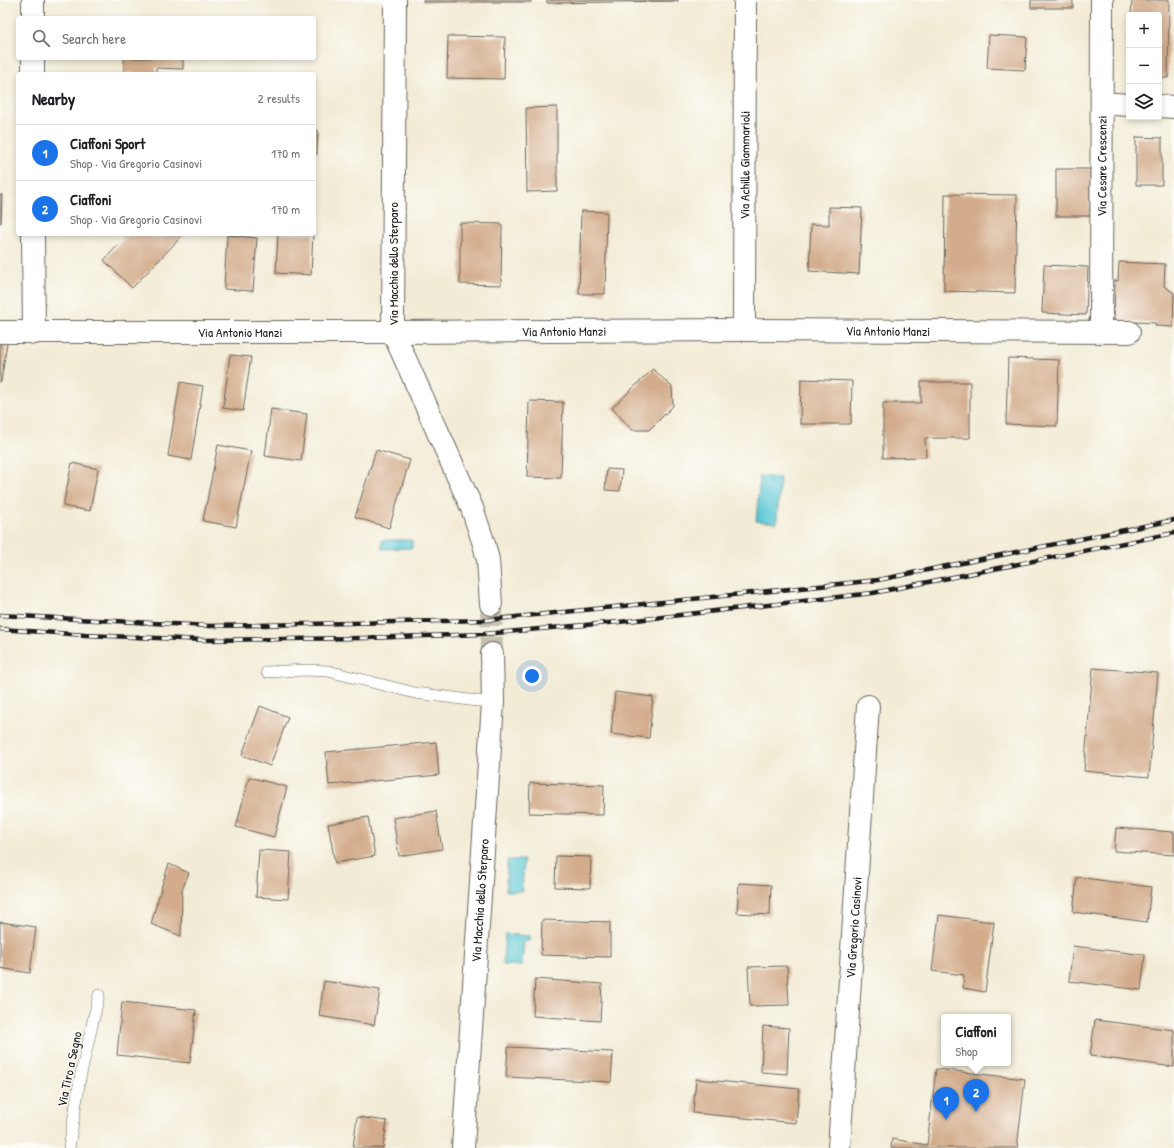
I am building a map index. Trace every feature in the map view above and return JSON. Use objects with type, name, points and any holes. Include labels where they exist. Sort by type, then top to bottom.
[{"type":"street","points":[[33,0],[33,16]]},
{"type":"street","name":"Via Macchia dello Sterparo","points":[[395,0],[393,332],[472,508],[479,527],[488,560],[490,604]]},
{"type":"street","name":"Via Achille Giammarioli","points":[[744,330],[745,0]]},
{"type":"street","name":"Via Cesare Crescenzi","points":[[1101,331],[1102,0]]},
{"type":"street","points":[[33,60],[33,72]]},
{"type":"street","points":[[1102,104],[1126,105]]},
{"type":"street","points":[[1162,106],[1174,107]]},
{"type":"street","points":[[33,236],[34,332]]},
{"type":"street","name":"Via Antonio Manzi","points":[[0,332],[744,330],[1129,332]]},
{"type":"street","name":"Via Macchia dello Sterparo","points":[[463,1148],[493,703],[492,654]]},
{"type":"street","name":"Via Gregorio Casinovi","points":[[839,1148],[868,706]]},
{"type":"lane","points":[[267,672],[305,670],[328,672],[415,693],[493,703]]},
{"type":"lane","name":"Via Tiro a Segno","points":[[68,1148],[80,1078],[99,995]]},
{"type":"water","points":[[760,476],[780,478],[777,523],[756,521]]},
{"type":"water","points":[[382,540],[412,540],[412,548],[382,549]]},
{"type":"water","points":[[507,860],[524,860],[522,891],[506,891]]},
{"type":"water","points":[[505,934],[530,936],[529,941],[524,941],[522,966],[503,965]]},
{"type":"building","points":[[423,0],[531,0],[531,2],[423,2]]},
{"type":"building","points":[[547,0],[678,0],[678,1],[547,3]]},
{"type":"building","points":[[1031,0],[1073,0],[1073,8],[1031,8]]},
{"type":"building","points":[[1132,0],[1169,0],[1168,78],[1162,78],[1162,12],[1131,12]]},
{"type":"building","points":[[989,35],[1027,37],[1025,70],[987,68]]},
{"type":"building","points":[[448,36],[505,37],[504,79],[447,78]]},
{"type":"building","points":[[124,60],[183,60],[183,69],[156,68],[156,72],[124,72]]},
{"type":"building","points":[[557,107],[557,191],[527,192],[526,108]]},
{"type":"building","points":[[316,130],[318,130],[317,154]]},
{"type":"building","points":[[1136,137],[1162,138],[1162,185],[1136,185]]},
{"type":"building","points":[[1056,169],[1090,169],[1090,216],[1056,216]]},
{"type":"building","points":[[945,194],[1017,195],[1015,293],[944,291]]},
{"type":"building","points":[[0,195],[2,195],[1,223],[0,223]]},
{"type":"building","points":[[829,207],[862,208],[859,274],[809,271],[811,224],[829,225]]},
{"type":"building","points":[[581,211],[607,212],[605,294],[579,294]]},
{"type":"building","points":[[460,223],[502,224],[501,285],[460,284]]},
{"type":"building","points":[[127,236],[182,236],[132,288],[104,260]]},
{"type":"building","points":[[227,236],[257,238],[253,291],[224,289]]},
{"type":"building","points":[[278,236],[313,236],[311,275],[276,273]]},
{"type":"building","points":[[1119,262],[1165,264],[1164,286],[1174,293],[1173,327],[1155,326],[1156,323],[1114,321],[1115,280],[1118,281]]},
{"type":"building","points":[[1044,265],[1088,267],[1086,315],[1042,313]]},
{"type":"building","points":[[0,342],[7,343],[1,382],[0,382]]},
{"type":"building","points":[[230,355],[251,357],[243,411],[223,408]]},
{"type":"building","points":[[1008,358],[1059,360],[1057,426],[1006,424]]},
{"type":"building","points":[[653,369],[672,387],[673,406],[649,430],[632,430],[612,408]]},
{"type":"building","points":[[801,379],[852,381],[851,424],[800,424]]},
{"type":"building","points":[[180,382],[203,386],[191,460],[168,456]]},
{"type":"building","points":[[921,382],[970,382],[970,438],[925,438],[926,457],[883,458],[883,403],[921,403]]},
{"type":"building","points":[[529,401],[563,402],[561,478],[527,477]]},
{"type":"building","points":[[271,409],[307,414],[301,461],[265,456]]},
{"type":"building","points":[[218,445],[251,451],[236,527],[203,521]]},
{"type":"building","points":[[376,450],[410,460],[389,528],[355,517]]},
{"type":"building","points":[[72,463],[98,469],[90,511],[63,506]]},
{"type":"building","points":[[607,469],[622,470],[620,491],[605,490]]},
{"type":"building","points":[[1093,668],[1158,673],[1149,777],[1084,771]]},
{"type":"building","points":[[615,692],[653,697],[649,738],[611,734]]},
{"type":"building","points":[[260,706],[288,717],[270,766],[242,755]]},
{"type":"building","points":[[436,742],[439,775],[329,785],[326,752]]},
{"type":"building","points":[[249,777],[287,787],[274,837],[236,827]]},
{"type":"building","points":[[530,783],[604,785],[603,815],[529,813]]},
{"type":"building","points":[[436,811],[442,849],[399,856],[393,818]]},
{"type":"building","points":[[368,817],[375,856],[335,863],[328,824]]},
{"type":"building","points":[[1116,828],[1174,832],[1174,855],[1114,851]]},
{"type":"building","points":[[259,850],[291,852],[288,899],[256,897]]},
{"type":"building","points":[[556,856],[591,857],[590,888],[555,887]]},
{"type":"building","points":[[169,864],[189,873],[182,890],[181,936],[151,924]]},
{"type":"building","points":[[1077,877],[1151,887],[1147,922],[1073,912]]},
{"type":"building","points":[[739,883],[771,885],[770,915],[737,913]]},
{"type":"building","points":[[939,915],[994,922],[985,992],[963,988],[964,975],[932,971]]},
{"type":"building","points":[[542,920],[610,922],[610,957],[541,955]]},
{"type":"building","points":[[0,922],[36,927],[30,973],[0,968]]},
{"type":"building","points":[[1073,946],[1145,955],[1141,990],[1069,981]]},
{"type":"building","points":[[787,966],[789,1005],[750,1006],[748,967]]},
{"type":"building","points":[[535,979],[602,984],[600,1021],[533,1016]]},
{"type":"building","points":[[324,981],[380,990],[374,1025],[319,1016]]},
{"type":"building","points":[[122,1002],[196,1010],[190,1063],[117,1055]]},
{"type":"building","points":[[1095,1020],[1174,1030],[1174,1067],[1090,1056]]},
{"type":"building","points":[[763,1026],[789,1028],[787,1074],[761,1072]]},
{"type":"building","points":[[508,1047],[613,1052],[611,1082],[506,1077]]},
{"type":"building","points":[[936,1069],[1025,1079],[1017,1148],[891,1148],[892,1139],[927,1145]]},
{"type":"building","points":[[696,1079],[799,1089],[796,1123],[693,1113]]},
{"type":"building","points":[[357,1117],[387,1121],[383,1148],[353,1148]]},
{"type":"tunnel","points":[[491,604],[492,654]]},
{"type":"railway","points":[[0,615],[210,626],[487,620],[878,580],[1174,520]]},
{"type":"railway","points":[[0,629],[85,635],[205,640],[366,638],[484,634],[619,622],[873,593],[1174,533]]},
{"type":"place","name":"Ciaffoni","points":[[976,1112]]},
{"type":"place","name":"Ciaffoni Sport","points":[[946,1120]]}]
